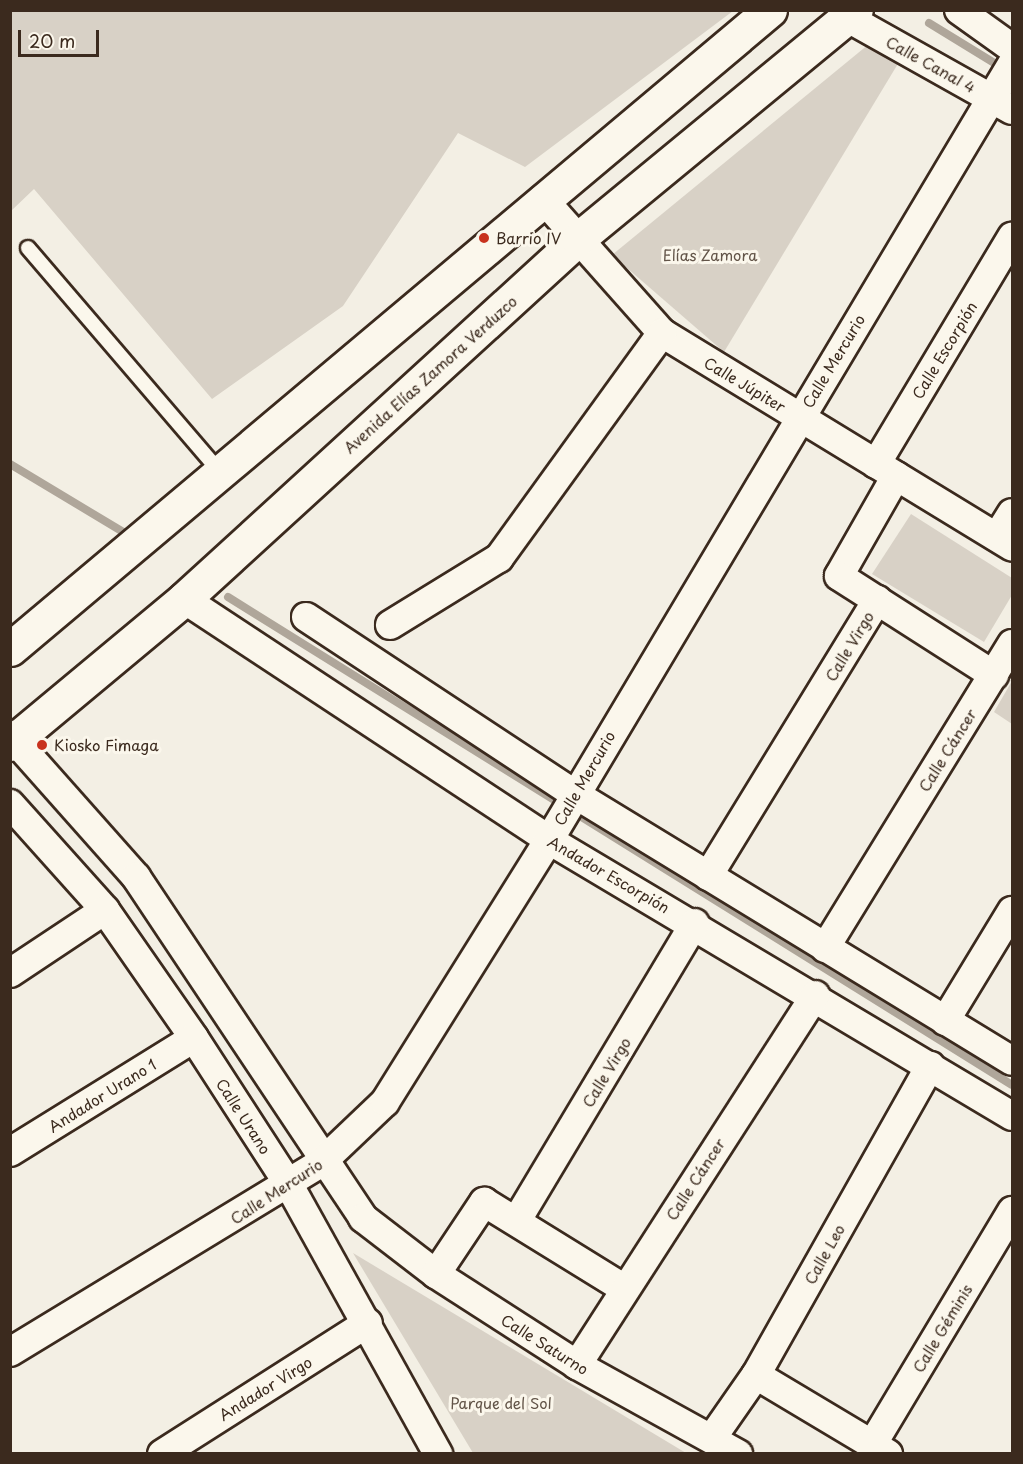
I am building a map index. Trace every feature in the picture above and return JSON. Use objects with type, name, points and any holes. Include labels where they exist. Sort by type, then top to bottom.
[{"type":"main road","points":[[10,649],[770,10]]},
{"type":"main road","name":"Avenida Elías Zamora Verduzco","points":[[12,740],[184,599],[578,239],[852,14]]},
{"type":"street","points":[[959,10],[1012,48]]},
{"type":"street","name":"Calle Canal 4","points":[[852,14],[1005,85]]},
{"type":"street","name":"Calle Mercurio","points":[[10,1352],[289,1185],[321,1163],[385,1102],[553,832],[572,794],[800,417],[1005,85]]},
{"type":"street","name":"Calle Júpiter","points":[[543,199],[662,333],[1005,542]]},
{"type":"street","name":"Calle Escorpión","points":[[877,600],[839,576],[886,470],[1012,237]]},
{"type":"street","points":[[390,625],[500,558],[662,333]]},
{"type":"street","points":[[1005,542],[1012,513]]},
{"type":"street","name":"Andador Escorpión","points":[[184,599],[695,923],[1012,1116]]},
{"type":"street","points":[[877,600],[994,675]]},
{"type":"street","name":"Calle Virgo","points":[[708,876],[877,600]]},
{"type":"street","points":[[306,617],[572,794],[1012,1061]]},
{"type":"street","name":"Calle Cáncer","points":[[825,948],[1012,645]]},
{"type":"street","points":[[12,740],[136,877],[321,1163]]},
{"type":"street","name":"Calle Urano","points":[[10,804],[105,910],[194,1038],[289,1185],[368,1323],[434,1452]]},
{"type":"street","points":[[10,973],[105,910]]},
{"type":"street","points":[[945,1022],[1012,911]]},
{"type":"street","name":"Calle Virgo","points":[[517,1220],[695,923]]},
{"type":"street","name":"Calle Cáncer","points":[[577,1365],[623,1288],[815,994]]},
{"type":"street","name":"Andador Urano 1","points":[[10,1152],[194,1038]]},
{"type":"street","name":"Calle Leo","points":[[712,1438],[756,1375],[930,1066]]},
{"type":"street","name":"Calle Saturno","points":[[321,1163],[363,1218],[436,1274],[577,1365],[738,1454]]},
{"type":"street","points":[[436,1274],[484,1202],[517,1220],[623,1288]]},
{"type":"street","name":"Calle Géminis","points":[[880,1449],[1012,1211]]},
{"type":"street","name":"Andador Virgo","points":[[162,1454],[368,1323]]},
{"type":"street","points":[[756,1375],[880,1449]]},
{"type":"lane","points":[[28,248],[221,472]]},
{"type":"green space","points":[[10,11],[733,11],[525,167],[458,133],[343,306],[212,399],[34,189],[11,211]]},
{"type":"green space","name":"Elías Zamora","points":[[869,44],[899,62],[724,352],[612,255]]},
{"type":"green space","points":[[911,514],[1012,578],[1012,595],[984,642],[872,574]]},
{"type":"green space","points":[[1012,681],[1012,724],[994,712]]},
{"type":"green space","name":"Parque del Sol","points":[[353,1253],[686,1453],[473,1453]]},
{"type":"waterway","points":[[929,23],[1004,69]]},
{"type":"waterway","points":[[10,464],[125,533]]},
{"type":"waterway","points":[[228,597],[1012,1085]]},
{"type":"place","name":"Barrio IV","points":[[484,238]]},
{"type":"place","name":"Kiosko Fimaga","points":[[42,745]]}]
